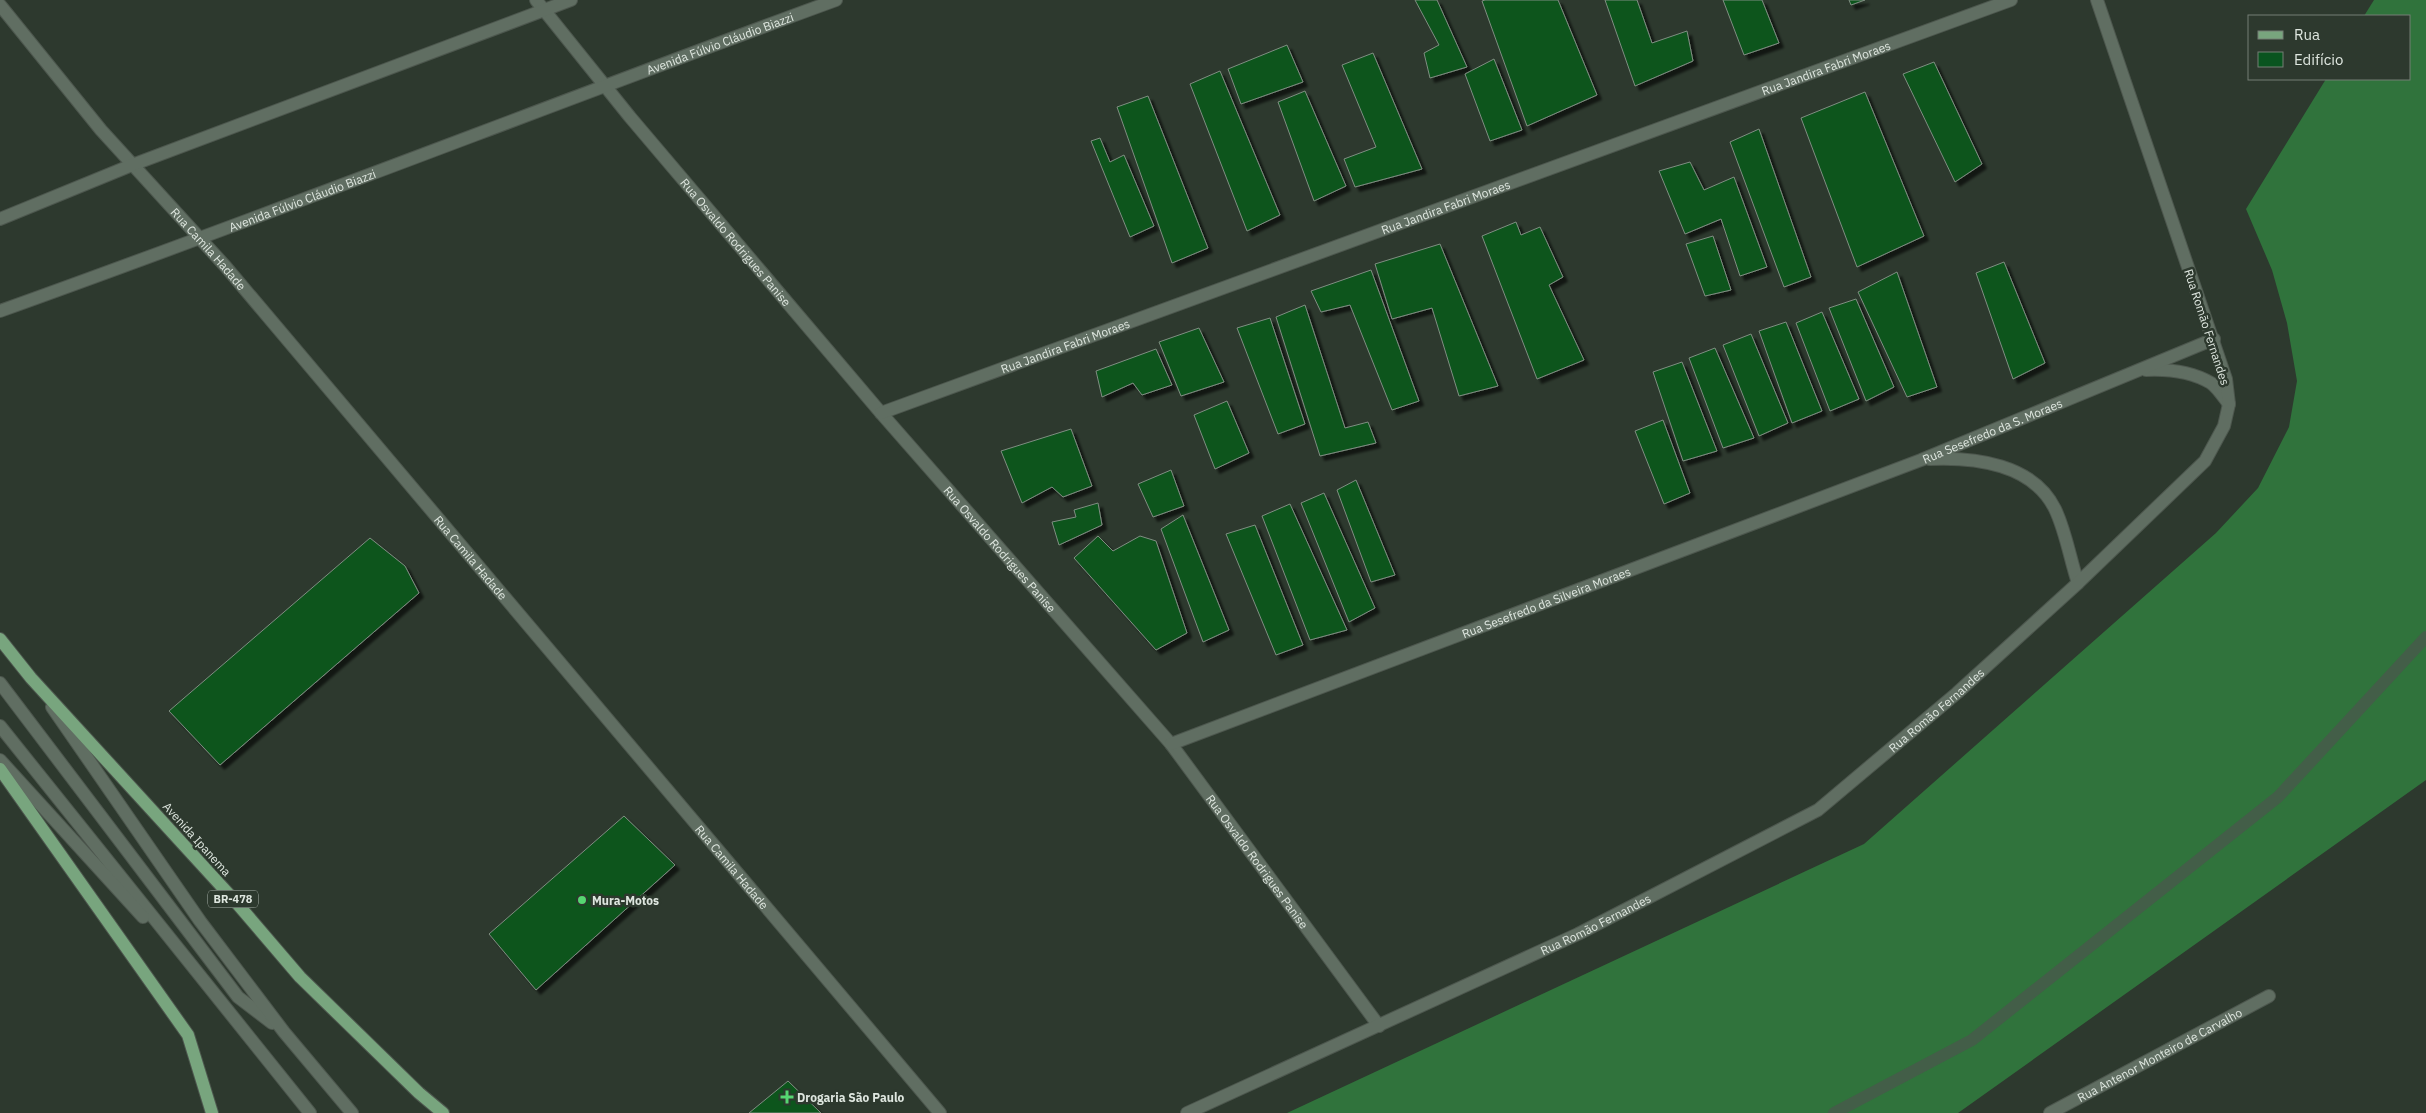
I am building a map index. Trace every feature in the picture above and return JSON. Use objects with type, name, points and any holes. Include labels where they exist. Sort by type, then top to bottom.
[{"type":"main road","name":"Avenida Ipanema","points":[[0,640],[31,678],[235,901],[300,977],[419,1093],[443,1113]]},
{"type":"main road","points":[[0,769],[188,1035],[212,1113]]},
{"type":"street","points":[[0,218],[539,5],[571,0]]},
{"type":"street","name":"Avenida Fúlvio Cláudio Biazzi","points":[[0,311],[201,240],[603,85],[836,0]]},
{"type":"street","name":"Rua Jandira Fabri Moraes","points":[[881,413],[2011,0]]},
{"type":"street","name":"Rua Romão Fernandes","points":[[1187,1113],[1578,934],[1818,810],[1957,693],[2078,583],[2205,461],[2224,426],[2229,404],[2226,378],[2097,0]]},
{"type":"street","name":"Rua Camila Hadade","points":[[0,5],[100,130],[201,240],[940,1113]]},
{"type":"street","points":[[539,5],[603,85]]},
{"type":"street","name":"Rua Osvaldo Rodrigues Panise","points":[[603,85],[881,413],[1171,744],[1379,1026]]},
{"type":"street","name":"Rua Sesefredo da S. Moraes","points":[[1921,460],[2214,339]]},
{"type":"street","name":"Rua Sesefredo da S. Moraes","points":[[2137,371],[2161,370],[2190,374],[2212,384],[2229,404]]},
{"type":"street","name":"Rua Sesefredo da S. Moraes","points":[[1921,460],[1959,458],[1983,461],[2008,468],[2028,479],[2044,492],[2055,509],[2078,583]]},
{"type":"street","name":"Rua Sesefredo da Silveira Moraes","points":[[1171,744],[1921,460]]},
{"type":"street","points":[[31,678],[200,921],[284,1032],[352,1113]]},
{"type":"street","points":[[0,683],[238,997],[284,1032]]},
{"type":"street","points":[[0,726],[310,1113]]},
{"type":"street","points":[[0,760],[226,1008]]},
{"type":"street","name":"Rua Antenor Monteiro de Carvalho","points":[[2050,1113],[2269,996]]},
{"type":"green space","points":[[2374,0],[2426,0],[2426,780],[1958,1113],[1287,1113],[1864,844],[2216,533],[2258,488],[2289,427],[2297,381],[2287,323],[2272,270],[2246,209],[2325,80],[2411,80],[2411,15],[2365,15]]},
{"type":"building","points":[[1415,0],[1437,0],[1467,67],[1430,78],[1424,53],[1439,45]]},
{"type":"building","points":[[1558,0],[1597,95],[1527,126],[1482,1]]},
{"type":"building","points":[[1605,0],[1637,0],[1652,43],[1687,31],[1693,61],[1635,86]]},
{"type":"building","points":[[1723,0],[1762,0],[1779,43],[1744,55]]},
{"type":"building","points":[[1849,0],[1865,0],[1851,5]]},
{"type":"building","points":[[1287,45],[1303,82],[1241,104],[1228,69]]},
{"type":"building","points":[[1373,53],[1422,169],[1355,187],[1344,159],[1376,147],[1342,65]]},
{"type":"building","points":[[1494,59],[1522,130],[1490,141],[1465,74]]},
{"type":"building","points":[[1934,62],[1982,164],[1955,182],[1903,74]]},
{"type":"building","points":[[1220,71],[1280,215],[1247,231],[1190,84]]},
{"type":"building","points":[[1305,91],[1346,186],[1314,201],[1278,102]]},
{"type":"building","points":[[1865,92],[1924,236],[1857,267],[1801,118]]},
{"type":"building","points":[[1148,96],[1208,248],[1172,263],[1117,107]]},
{"type":"building","points":[[1759,129],[1811,277],[1784,287],[1730,142]]},
{"type":"building","points":[[1100,138],[1110,162],[1124,155],[1154,226],[1130,237],[1091,141]]},
{"type":"building","points":[[1690,162],[1704,190],[1734,177],[1767,267],[1740,276],[1721,219],[1685,234],[1659,171]]},
{"type":"building","points":[[1516,222],[1521,235],[1540,227],[1563,277],[1549,285],[1584,360],[1537,379],[1482,236]]},
{"type":"building","points":[[1713,236],[1731,290],[1705,296],[1686,244]]},
{"type":"building","points":[[1440,244],[1498,386],[1459,396],[1432,308],[1392,319],[1375,264]]},
{"type":"building","points":[[2004,262],[2045,363],[2013,379],[1976,273]]},
{"type":"building","points":[[1371,270],[1419,401],[1392,410],[1350,305],[1321,312],[1311,291]]},
{"type":"building","points":[[1897,272],[1937,387],[1907,397],[1858,292]]},
{"type":"building","points":[[1856,299],[1894,387],[1866,401],[1829,308]]},
{"type":"building","points":[[1305,305],[1345,428],[1368,422],[1376,443],[1320,456],[1276,317]]},
{"type":"building","points":[[1822,312],[1859,399],[1830,411],[1796,323]]},
{"type":"building","points":[[1270,318],[1305,424],[1278,434],[1237,328]]},
{"type":"building","points":[[1786,322],[1822,411],[1792,423],[1759,331]]},
{"type":"building","points":[[1199,328],[1224,382],[1181,396],[1159,342]]},
{"type":"building","points":[[1751,334],[1788,423],[1759,436],[1723,345]]},
{"type":"building","points":[[1715,348],[1754,438],[1723,448],[1689,358]]},
{"type":"building","points":[[1156,349],[1172,385],[1142,395],[1133,383],[1102,397],[1096,371]]},
{"type":"building","points":[[1682,362],[1717,451],[1683,461],[1653,372]]},
{"type":"building","points":[[1227,401],[1249,453],[1215,469],[1194,415]]},
{"type":"building","points":[[1663,420],[1690,493],[1664,504],[1635,431]]},
{"type":"building","points":[[1071,429],[1092,486],[1063,497],[1052,487],[1022,503],[1001,451]]},
{"type":"building","points":[[1171,470],[1184,506],[1153,517],[1138,484]]},
{"type":"building","points":[[1356,480],[1395,575],[1371,582],[1337,490]]},
{"type":"building","points":[[1324,493],[1375,608],[1349,622],[1301,503]]},
{"type":"building","points":[[1098,503],[1102,525],[1059,545],[1052,522],[1076,517],[1074,510]]},
{"type":"building","points":[[1290,504],[1347,630],[1310,640],[1262,516]]},
{"type":"building","points":[[1183,515],[1229,630],[1203,642],[1161,529]]},
{"type":"building","points":[[1255,525],[1303,645],[1276,655],[1226,534]]},
{"type":"building","points":[[1098,536],[1113,551],[1140,536],[1156,541],[1187,633],[1156,650],[1074,558]]},
{"type":"building","points":[[370,538],[405,566],[419,593],[220,765],[169,711]]},
{"type":"building","name":"Mura-Motos","points":[[624,816],[675,865],[536,990],[489,934]]},
{"type":"building","name":"Drogaria São Paulo","points":[[788,1081],[821,1113],[749,1113]]},
{"type":"waterway","points":[[1834,1113],[1972,1040],[2278,797],[2426,637]]},
{"type":"place","name":"Mura-Motos","points":[[582,900]]},
{"type":"place","name":"Drogaria São Paulo","points":[[787,1097]]}]
